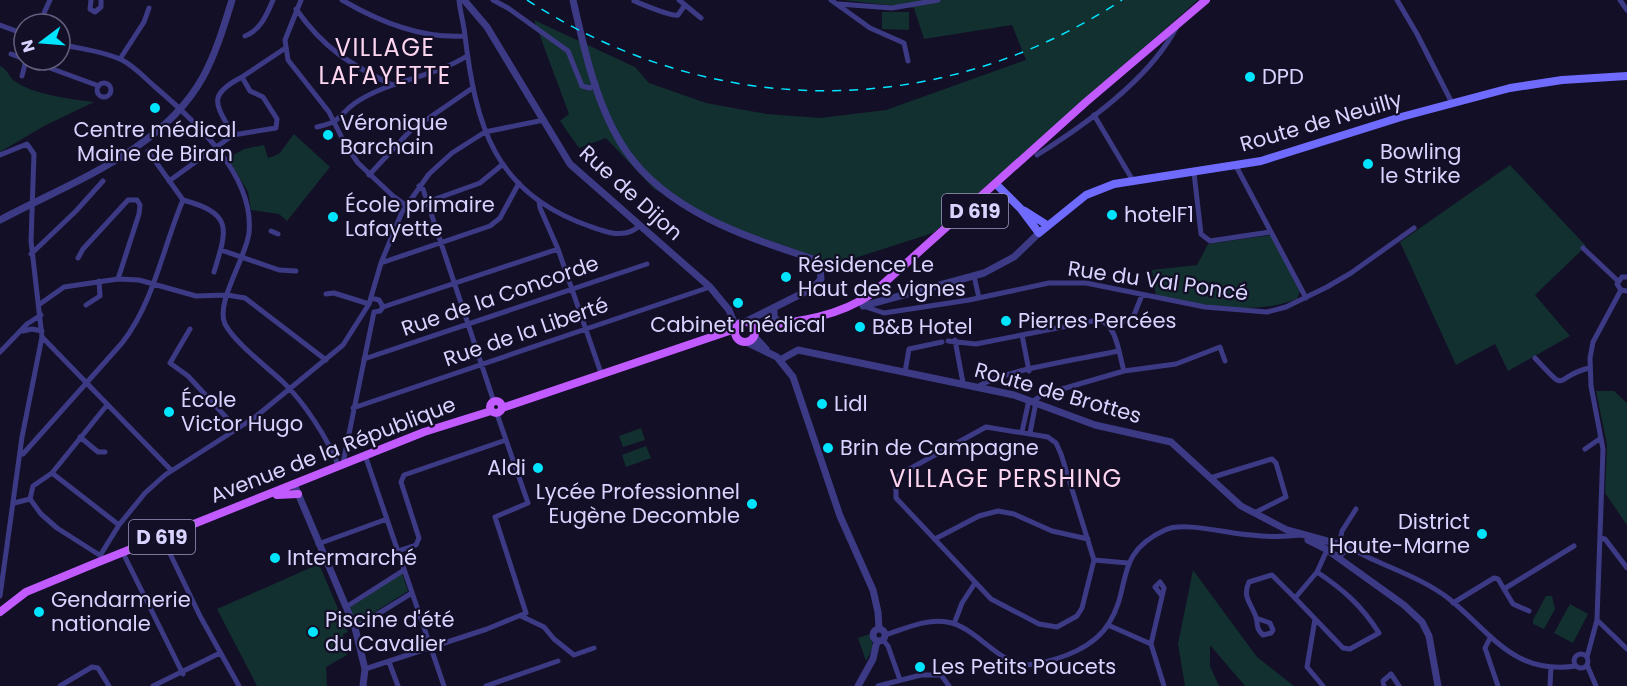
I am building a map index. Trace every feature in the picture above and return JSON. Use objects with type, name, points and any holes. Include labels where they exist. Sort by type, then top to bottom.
[{"type":"main road","name":"D 619","points":[[748,326],[780,323],[838,312],[873,293],[1037,155],[1206,0]]},
{"type":"main road","name":"D 619","points":[[748,326],[822,320],[863,306],[909,269],[1086,102],[1137,62]]},
{"type":"main road","name":"Route de Neuilly","points":[[1039,233],[1086,195],[1132,179],[1236,166],[1452,103],[1533,83],[1626,76]]},
{"type":"main road","points":[[999,186],[1021,209],[1039,233]]},
{"type":"main road","points":[[1021,209],[1047,225]]},
{"type":"main road","points":[[742,341],[748,326]]},
{"type":"main road","points":[[742,341],[748,326]]},
{"type":"main road","name":"Avenue de la République","points":[[0,612],[36,588],[102,557],[123,553],[341,464],[495,408],[748,326]]},
{"type":"main road","name":"Avenue de la République","points":[[706,340],[742,341]]},
{"type":"main road","points":[[264,496],[298,494]]},
{"type":"street","points":[[91,0],[90,9],[95,12],[101,7],[101,0]]},
{"type":"street","points":[[0,220],[142,144],[162,128],[181,108],[207,68],[232,0]]},
{"type":"street","points":[[245,36],[252,34],[260,25],[273,0]]},
{"type":"street","points":[[301,0],[284,49],[288,60],[336,123],[350,153],[369,175],[406,206]]},
{"type":"street","points":[[342,0],[404,28],[440,36],[465,36]]},
{"type":"street","points":[[459,0],[471,89],[485,132],[504,164],[519,183],[539,201],[574,221],[610,232],[631,233],[640,225]]},
{"type":"street","name":"Rue de Dijon","points":[[464,0],[474,10],[570,164],[710,286],[729,310],[748,326],[767,351]]},
{"type":"street","points":[[493,0],[568,51],[582,86],[590,88],[596,84]]},
{"type":"street","points":[[573,0],[596,84],[626,150],[640,168],[689,207],[735,232],[818,261],[822,275],[816,286],[774,308],[748,326]]},
{"type":"street","points":[[679,0],[701,18]]},
{"type":"street","points":[[831,0],[870,28],[904,42],[908,61]]},
{"type":"street","points":[[838,4],[892,8],[938,0]]},
{"type":"street","points":[[1397,0],[1418,33],[1452,103]]},
{"type":"street","points":[[1620,0],[1627,10]]},
{"type":"street","points":[[634,1],[653,6],[671,16],[678,15],[685,5]]},
{"type":"street","points":[[120,59],[144,22],[148,8]]},
{"type":"street","points":[[296,9],[311,30],[340,57],[371,76],[392,85]]},
{"type":"street","points":[[462,18],[474,10]]},
{"type":"street","points":[[1037,155],[1094,115],[1142,72],[1159,54],[1177,26]]},
{"type":"street","points":[[72,47],[120,59],[181,108],[216,147],[238,184],[249,214],[249,233],[243,258],[227,295],[223,316],[229,330],[290,389],[341,464]]},
{"type":"street","points":[[234,135],[219,108],[220,89],[284,49]]},
{"type":"street","points":[[317,127],[336,123],[356,103],[392,85],[448,67],[467,56]]},
{"type":"street","points":[[22,76],[23,72]]},
{"type":"street","points":[[60,72],[99,86]]},
{"type":"street","points":[[169,181],[234,135],[273,130],[278,123],[263,97],[250,91],[242,77]]},
{"type":"street","points":[[369,175],[410,131],[471,89]]},
{"type":"street","points":[[1094,115],[1132,179]]},
{"type":"street","points":[[107,405],[52,473],[33,486],[30,499],[40,514],[57,528],[102,557],[119,525],[145,493],[171,470],[254,418],[326,360],[349,338],[369,303],[381,263],[406,206],[419,186],[441,163],[485,132],[544,120]]},
{"type":"street","points":[[0,155],[21,144],[31,146],[34,154],[34,194],[31,203],[32,254],[42,334],[20,454],[0,597],[8,605]]},
{"type":"street","points":[[148,151],[183,200],[209,210],[220,219],[225,233],[215,269]]},
{"type":"street","points":[[415,192],[426,199],[480,183],[504,164]]},
{"type":"street","points":[[1236,166],[1306,298]]},
{"type":"street","points":[[1194,173],[1201,234],[1210,241],[1270,232]]},
{"type":"street","points":[[32,254],[103,181]]},
{"type":"street","points":[[381,263],[496,223],[519,183]]},
{"type":"street","points":[[419,186],[423,189],[528,503],[495,517],[524,615],[544,627],[554,639],[574,655],[594,648]]},
{"type":"street","points":[[78,258],[83,249],[128,200],[137,200],[140,205],[139,214],[118,279]]},
{"type":"street","points":[[20,454],[23,454],[130,333],[152,284],[183,200]]},
{"type":"street","points":[[539,201],[601,373]]},
{"type":"street","name":"Rue du Val Poncé","points":[[863,306],[884,313],[979,298],[1049,283],[1086,283],[1205,307],[1267,312],[1306,298],[1352,273],[1414,228]]},
{"type":"street","points":[[271,231],[278,234]]},
{"type":"street","points":[[863,306],[974,276],[1004,264],[1039,233]]},
{"type":"street","points":[[1583,248],[1618,281],[1624,291],[1593,342],[1590,368],[1593,401],[1602,438],[1597,620],[1587,657],[1587,665],[1596,686]]},
{"type":"street","points":[[374,312],[383,307],[558,249]]},
{"type":"street","points":[[221,250],[279,270],[296,271]]},
{"type":"street","name":"Rue de la Concorde","points":[[364,359],[647,264]]},
{"type":"street","points":[[974,276],[979,298]]},
{"type":"street","points":[[1618,281],[1627,277]]},
{"type":"street","points":[[40,304],[62,288],[118,279],[152,284],[196,296],[227,295],[248,300],[326,360]]},
{"type":"street","points":[[86,305],[100,296],[99,281]]},
{"type":"street","name":"Rue de la Liberté","points":[[353,408],[710,286]]},
{"type":"street","points":[[326,294],[334,293],[369,303],[379,300],[383,307]]},
{"type":"street","points":[[1112,329],[1132,318],[1137,312],[1142,295]]},
{"type":"street","points":[[341,464],[374,312],[369,303]]},
{"type":"street","points":[[774,308],[774,317],[780,323]]},
{"type":"street","points":[[0,352],[40,315]]},
{"type":"street","points":[[905,372],[909,349],[955,340],[976,344],[1098,320],[1106,322],[1112,329],[1124,371]]},
{"type":"street","points":[[29,323],[32,329],[42,334],[171,470]]},
{"type":"street","points":[[21,331],[32,329]]},
{"type":"street","points":[[190,329],[170,363],[188,376],[236,428]]},
{"type":"street","points":[[1022,335],[1029,371]]},
{"type":"street","points":[[955,340],[963,383]]},
{"type":"street","points":[[742,341],[767,351],[780,360],[794,377],[840,516],[873,590],[879,629],[874,634],[882,638],[888,646],[900,680]]},
{"type":"street","points":[[1022,432],[1033,401],[1042,395],[1124,371],[1162,368],[1220,347],[1225,361]]},
{"type":"street","name":"Route de Brottes","points":[[780,360],[798,350],[979,386],[1033,401],[1095,425],[1171,442],[1241,506],[1333,548],[1352,567],[1404,604],[1422,622],[1429,636],[1438,686]]},
{"type":"street","points":[[979,386],[1029,371],[1118,351]]},
{"type":"street","points":[[1535,358],[1556,381],[1562,382],[1590,368]]},
{"type":"street","points":[[1030,434],[1033,401]]},
{"type":"street","points":[[986,427],[1030,434],[1048,437],[1056,443],[1094,560],[1082,608],[1077,616],[1057,627],[1048,627],[1024,618],[991,599],[896,498],[896,480],[902,473],[986,427]]},
{"type":"street","points":[[80,437],[98,452],[105,452]]},
{"type":"street","points":[[1585,449],[1602,438]]},
{"type":"street","points":[[398,551],[416,545],[419,538],[401,482],[404,475],[506,440]]},
{"type":"street","points":[[365,455],[444,686]]},
{"type":"street","points":[[1210,478],[1272,459],[1276,463],[1286,497],[1254,513]]},
{"type":"street","points":[[52,473],[119,525]]},
{"type":"street","points":[[294,484],[355,628],[365,669],[363,686]]},
{"type":"street","points":[[14,503],[30,499]]},
{"type":"street","points":[[1295,598],[1317,572],[1333,548],[1348,518],[1356,509]]},
{"type":"street","points":[[935,539],[979,516],[998,511],[1014,514],[1052,531],[1088,539]]},
{"type":"street","points":[[318,545],[387,519]]},
{"type":"street","points":[[858,686],[882,638],[936,621],[954,624],[1016,663],[1025,665],[1046,661],[1090,644],[1108,625],[1132,554],[1165,530],[1178,526],[1274,537],[1301,535]]},
{"type":"street","points":[[162,537],[238,686]]},
{"type":"street","points":[[1600,538],[1605,539],[1627,568]]},
{"type":"street","points":[[1504,589],[1574,546]]},
{"type":"street","points":[[1333,548],[1353,551],[1423,583],[1454,603],[1498,645],[1530,663],[1551,667],[1575,663],[1580,654],[1590,645]]},
{"type":"street","points":[[1324,560],[1333,548]]},
{"type":"street","points":[[123,553],[183,674]]},
{"type":"street","points":[[1094,560],[1128,563]]},
{"type":"street","points":[[346,607],[404,570]]},
{"type":"street","points":[[1256,618],[1247,603],[1245,590],[1249,582],[1272,575],[1343,648],[1350,649],[1379,633],[1365,610],[1348,593],[1317,572]]},
{"type":"street","points":[[1454,603],[1494,578],[1498,579],[1513,604],[1529,611]]},
{"type":"street","points":[[954,624],[962,603],[975,583]]},
{"type":"street","points":[[355,628],[412,593]]},
{"type":"street","points":[[1162,596],[1151,644],[1164,686]]},
{"type":"street","points":[[365,669],[524,615]]},
{"type":"street","points":[[1315,619],[1307,667],[1323,686]]},
{"type":"street","points":[[1597,620],[1627,649]]},
{"type":"street","points":[[1108,625],[1151,644]]},
{"type":"street","points":[[1490,638],[1485,648],[1498,686]]},
{"type":"street","points":[[1488,656],[1498,645]]},
{"type":"street","points":[[153,686],[183,674],[220,653]]},
{"type":"street","points":[[1580,654],[1587,657]]},
{"type":"street","points":[[486,686],[558,661]]},
{"type":"street","points":[[389,662],[398,686]]},
{"type":"street","points":[[1575,663],[1582,668],[1587,665]]},
{"type":"street","points":[[1550,686],[1551,667]]},
{"type":"street","points":[[60,686],[92,668],[98,668],[109,686]]},
{"type":"street","points":[[878,686],[936,673],[945,678],[949,686]]},
{"type":"street","points":[[1384,686],[1383,681],[1391,674],[1399,686]]},
{"type":"green space","points":[[843,0],[1198,0],[933,233],[824,268],[819,258],[736,229],[654,189],[606,138],[579,148],[560,121],[569,114],[534,20],[635,67],[649,83],[706,103],[767,114],[820,118],[886,110],[1026,60],[1012,25],[924,39],[914,8]]},
{"type":"green space","points":[[882,12],[909,12],[909,30],[882,29]]},
{"type":"green space","points":[[0,66],[14,80],[33,90],[54,96],[94,102],[44,126],[0,152]]},
{"type":"green space","points":[[294,134],[330,167],[287,221],[279,214],[251,210],[248,192],[228,158],[244,149],[264,145],[268,158],[279,154]]},
{"type":"green space","points":[[1510,165],[1586,246],[1535,295],[1570,336],[1508,371],[1495,344],[1456,365],[1400,242]]},
{"type":"green space","points":[[1271,235],[1300,291],[1297,299],[1262,307],[1244,308],[1156,296],[1152,270],[1197,265],[1208,244]]},
{"type":"green space","points":[[1596,391],[1614,391],[1627,403],[1627,525],[1605,493],[1607,445]]},
{"type":"green space","points":[[641,428],[645,440],[623,447],[619,436]]},
{"type":"green space","points":[[646,446],[651,458],[626,467],[622,455]]},
{"type":"green space","points":[[319,564],[348,632],[343,634],[347,655],[326,667],[327,686],[257,686],[217,609]]},
{"type":"green space","points":[[1193,570],[1257,657],[1294,686],[1245,686],[1210,645],[1210,666],[1219,686],[1185,686],[1178,644]]},
{"type":"green space","points":[[402,573],[408,591],[356,624],[349,608]]},
{"type":"green space","points":[[1546,596],[1552,596],[1555,609],[1544,629],[1533,624],[1533,620]]},
{"type":"green space","points":[[1570,604],[1588,614],[1573,643],[1554,633]]},
{"type":"green space","points":[[870,634],[873,647],[866,661],[858,638]]},
{"type":"railway","points":[[527,0],[598,39],[672,68],[748,85],[824,91],[901,85],[977,68],[1051,40],[1122,0]]},
{"type":"place","name":"DPD","points":[[1250,77]]},
{"type":"place","name":"Centre médical Maine de Biran","points":[[155,108]]},
{"type":"place","name":"Véronique Barchain","points":[[328,135]]},
{"type":"place","name":"Bowling le Strike","points":[[1368,164]]},
{"type":"place","name":"hotelF1","points":[[1112,215]]},
{"type":"place","name":"École primaire Lafayette","points":[[333,217]]},
{"type":"place","name":"Résidence Le Haut des vignes","points":[[786,277]]},
{"type":"place","name":"Cabinet médical","points":[[738,303]]},
{"type":"place","name":"Pierres Percées","points":[[1006,321]]},
{"type":"place","name":"B&B Hotel","points":[[860,327]]},
{"type":"place","name":"Lidl","points":[[822,404]]},
{"type":"place","name":"École Victor Hugo","points":[[169,412]]},
{"type":"place","name":"Brin de Campagne","points":[[828,448]]},
{"type":"place","name":"Aldi","points":[[538,468]]},
{"type":"place","name":"Lycée Professionnel Eugène Decomble","points":[[752,504]]},
{"type":"place","name":"District Haute-Marne","points":[[1482,534]]},
{"type":"place","name":"Intermarché","points":[[275,558]]},
{"type":"place","name":"Gendarmerie nationale","points":[[39,612]]},
{"type":"place","name":"Piscine d'été du Cavalier","points":[[313,632]]},
{"type":"place","name":"Les Petits Poucets","points":[[920,667]]},
{"type":"district","name":"VILLAGE LAFAYETTE","points":[[385,62]]},
{"type":"district","name":"VILLAGE PERSHING","points":[[1006,479]]}]
